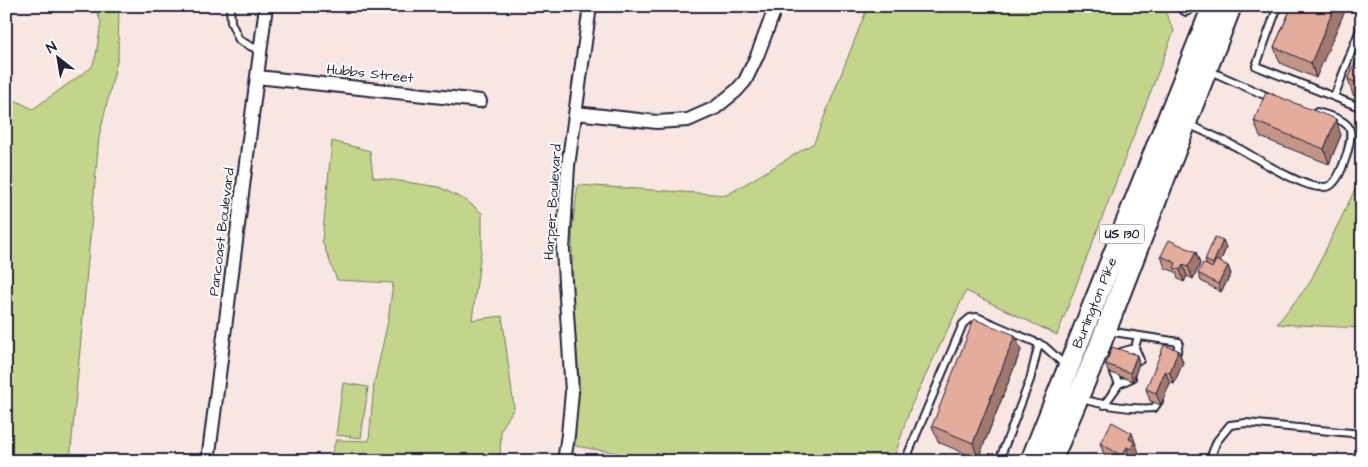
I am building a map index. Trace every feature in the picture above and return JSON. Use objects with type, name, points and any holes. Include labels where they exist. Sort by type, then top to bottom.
[{"type":"highway","name":"Burlington Pike","points":[[1051,461],[1105,331],[1206,69],[1211,7]]},
{"type":"highway","name":"Burlington Pike","points":[[1032,461],[1211,7]]},
{"type":"street","name":"Pancoast Boulevard","points":[[208,461],[266,6]]},
{"type":"street","name":"Harper Boulevard","points":[[564,461],[568,442],[572,392],[563,250],[568,166],[590,6]]},
{"type":"street","points":[[576,113],[657,122],[688,120],[715,108],[745,81],[757,56],[776,6]]},
{"type":"street","name":"Hubbs Street","points":[[257,77],[480,101]]},
{"type":"lane","points":[[230,6],[230,22],[239,40],[252,47],[261,48]]},
{"type":"lane","points":[[1176,6],[1186,12],[1211,7]]},
{"type":"lane","points":[[1278,6],[1256,66],[1362,108]]},
{"type":"lane","points":[[1334,97],[1362,24]]},
{"type":"lane","points":[[1206,69],[1276,100]]},
{"type":"lane","points":[[1185,123],[1231,144],[1301,182],[1325,188],[1333,184],[1343,165],[1350,146],[1351,132],[1349,127],[1342,122],[1313,111]]},
{"type":"lane","points":[[908,461],[908,454],[963,324],[970,318],[977,317],[1039,343],[1053,352],[1068,368]]},
{"type":"lane","points":[[1105,331],[1179,342],[1176,356]]},
{"type":"lane","points":[[1131,356],[1138,336]]},
{"type":"lane","points":[[999,461],[1030,380],[1039,343]]},
{"type":"lane","points":[[1121,352],[1135,348]]},
{"type":"lane","points":[[1135,348],[1140,360]]},
{"type":"lane","points":[[1113,371],[1119,384]]},
{"type":"lane","points":[[1104,405],[1123,375]]},
{"type":"lane","points":[[1119,384],[1132,378]]},
{"type":"lane","points":[[1077,398],[1104,405],[1143,409],[1154,408],[1159,401]]},
{"type":"lane","points":[[1209,461],[1217,442],[1230,426],[1238,424],[1246,423],[1362,434]]},
{"type":"green space","points":[[94,6],[119,6],[118,57],[99,137],[70,461],[6,461],[6,96],[33,109],[92,67],[96,55],[101,22]]},
{"type":"green space","points":[[868,6],[1157,6],[1164,9],[1174,31],[1057,335],[966,291],[911,406],[893,461],[644,461],[642,457],[575,446],[579,378],[573,309],[572,231],[578,185],[727,195],[814,143]]},
{"type":"green space","points":[[332,141],[370,151],[373,177],[439,187],[467,201],[482,213],[482,244],[472,320],[502,316],[514,408],[501,430],[500,461],[329,461],[336,440],[369,441],[374,384],[388,321],[393,283],[337,280],[322,241]]},
{"type":"green space","points":[[1362,175],[1362,328],[1277,324],[1309,284]]},
{"type":"green space","points":[[343,383],[368,387],[361,438],[336,435]]},
{"type":"building","points":[[1292,6],[1335,6],[1311,63],[1274,47]]},
{"type":"building","points":[[1362,47],[1362,85],[1348,79]]},
{"type":"building","points":[[1266,92],[1336,119],[1324,149],[1254,121]]},
{"type":"building","points":[[1215,237],[1223,240],[1213,264],[1205,260]]},
{"type":"building","points":[[1169,240],[1196,252],[1188,267],[1183,265],[1180,270],[1174,268],[1176,263],[1161,256]]},
{"type":"building","points":[[1216,260],[1228,266],[1218,284],[1198,273],[1203,263],[1212,268]]},
{"type":"building","points":[[974,319],[1015,335],[973,443],[932,426]]},
{"type":"building","points":[[1164,345],[1178,350],[1170,373],[1165,371],[1156,393],[1146,389]]},
{"type":"building","points":[[1112,347],[1137,355],[1130,373],[1106,364]]},
{"type":"building","points":[[1112,422],[1132,433],[1129,439],[1134,442],[1131,449],[1127,447],[1122,456],[1100,443]]}]
